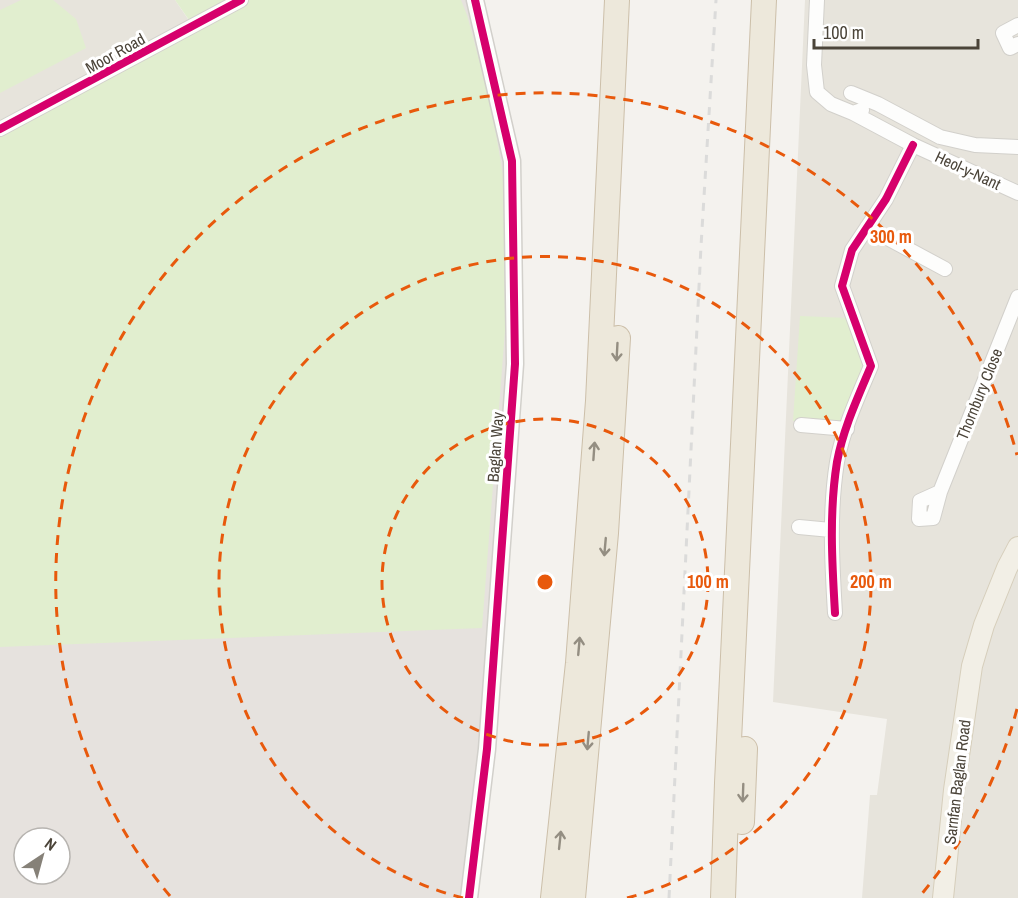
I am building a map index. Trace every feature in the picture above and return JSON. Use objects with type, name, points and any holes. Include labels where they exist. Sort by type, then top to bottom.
[{"type":"highway","points":[[553,898],[578,663],[597,413],[617,0]]},
{"type":"highway","points":[[573,898],[595,665],[615,402],[632,0]]},
{"type":"highway","points":[[728,898],[726,783],[764,0]]},
{"type":"highway","points":[[728,898],[748,664],[779,0]]},
{"type":"main road","name":"Sarnfan Baglan Road","points":[[943,898],[954,790],[972,666],[984,625],[1007,567],[1018,547]]},
{"type":"street","name":"Moor Road","points":[[0,129],[242,0]]},
{"type":"street","name":"Baglan Way","points":[[469,898],[487,749],[515,364],[512,161],[476,0]]},
{"type":"street","name":"Heol-y-Nant","points":[[817,0],[814,65],[818,92],[831,104],[1018,193]]},
{"type":"street","points":[[1018,25],[1003,33],[1010,48],[1018,44]]},
{"type":"street","name":"Heol-y-Nant","points":[[851,93],[878,104],[940,137],[975,145],[1018,147]]},
{"type":"street","points":[[853,113],[878,104]]},
{"type":"street","points":[[835,614],[831,530],[837,460],[855,403],[871,366],[842,286],[852,250],[886,199],[913,145]]},
{"type":"street","points":[[867,227],[923,266],[945,269]]},
{"type":"street","name":"Thornbury Close","points":[[940,492],[1018,297]]},
{"type":"street","points":[[801,425],[847,429]]},
{"type":"street","points":[[799,527],[831,530]]},
{"type":"shaded area","points":[[0,0],[175,0],[192,25],[0,129]]},
{"type":"shaded area","points":[[244,0],[475,0],[512,161],[515,364],[469,898],[0,898],[0,129]]},
{"type":"shaded area","points":[[805,0],[1018,0],[1018,898],[862,898],[870,795],[877,795],[887,719],[773,702]]},
{"type":"green space","points":[[21,0],[53,0],[76,19],[86,48],[0,93],[0,10]]},
{"type":"green space","points":[[175,0],[228,0],[189,20]]},
{"type":"green space","points":[[243,0],[461,0],[467,15],[491,104],[504,181],[505,330],[482,628],[0,647],[0,129]]},
{"type":"green space","points":[[800,316],[848,318],[865,361],[843,424],[793,421]]},
{"type":"railway","points":[[669,898],[701,246],[716,0]]},
{"type":"cycle path","points":[[0,129],[241,0]]},
{"type":"cycle path","points":[[469,898],[487,749],[515,364],[512,161],[475,0]]},
{"type":"cycle path","points":[[835,613],[832,556],[834,481],[847,425],[871,366],[842,286],[852,250],[886,199],[913,145]]}]
